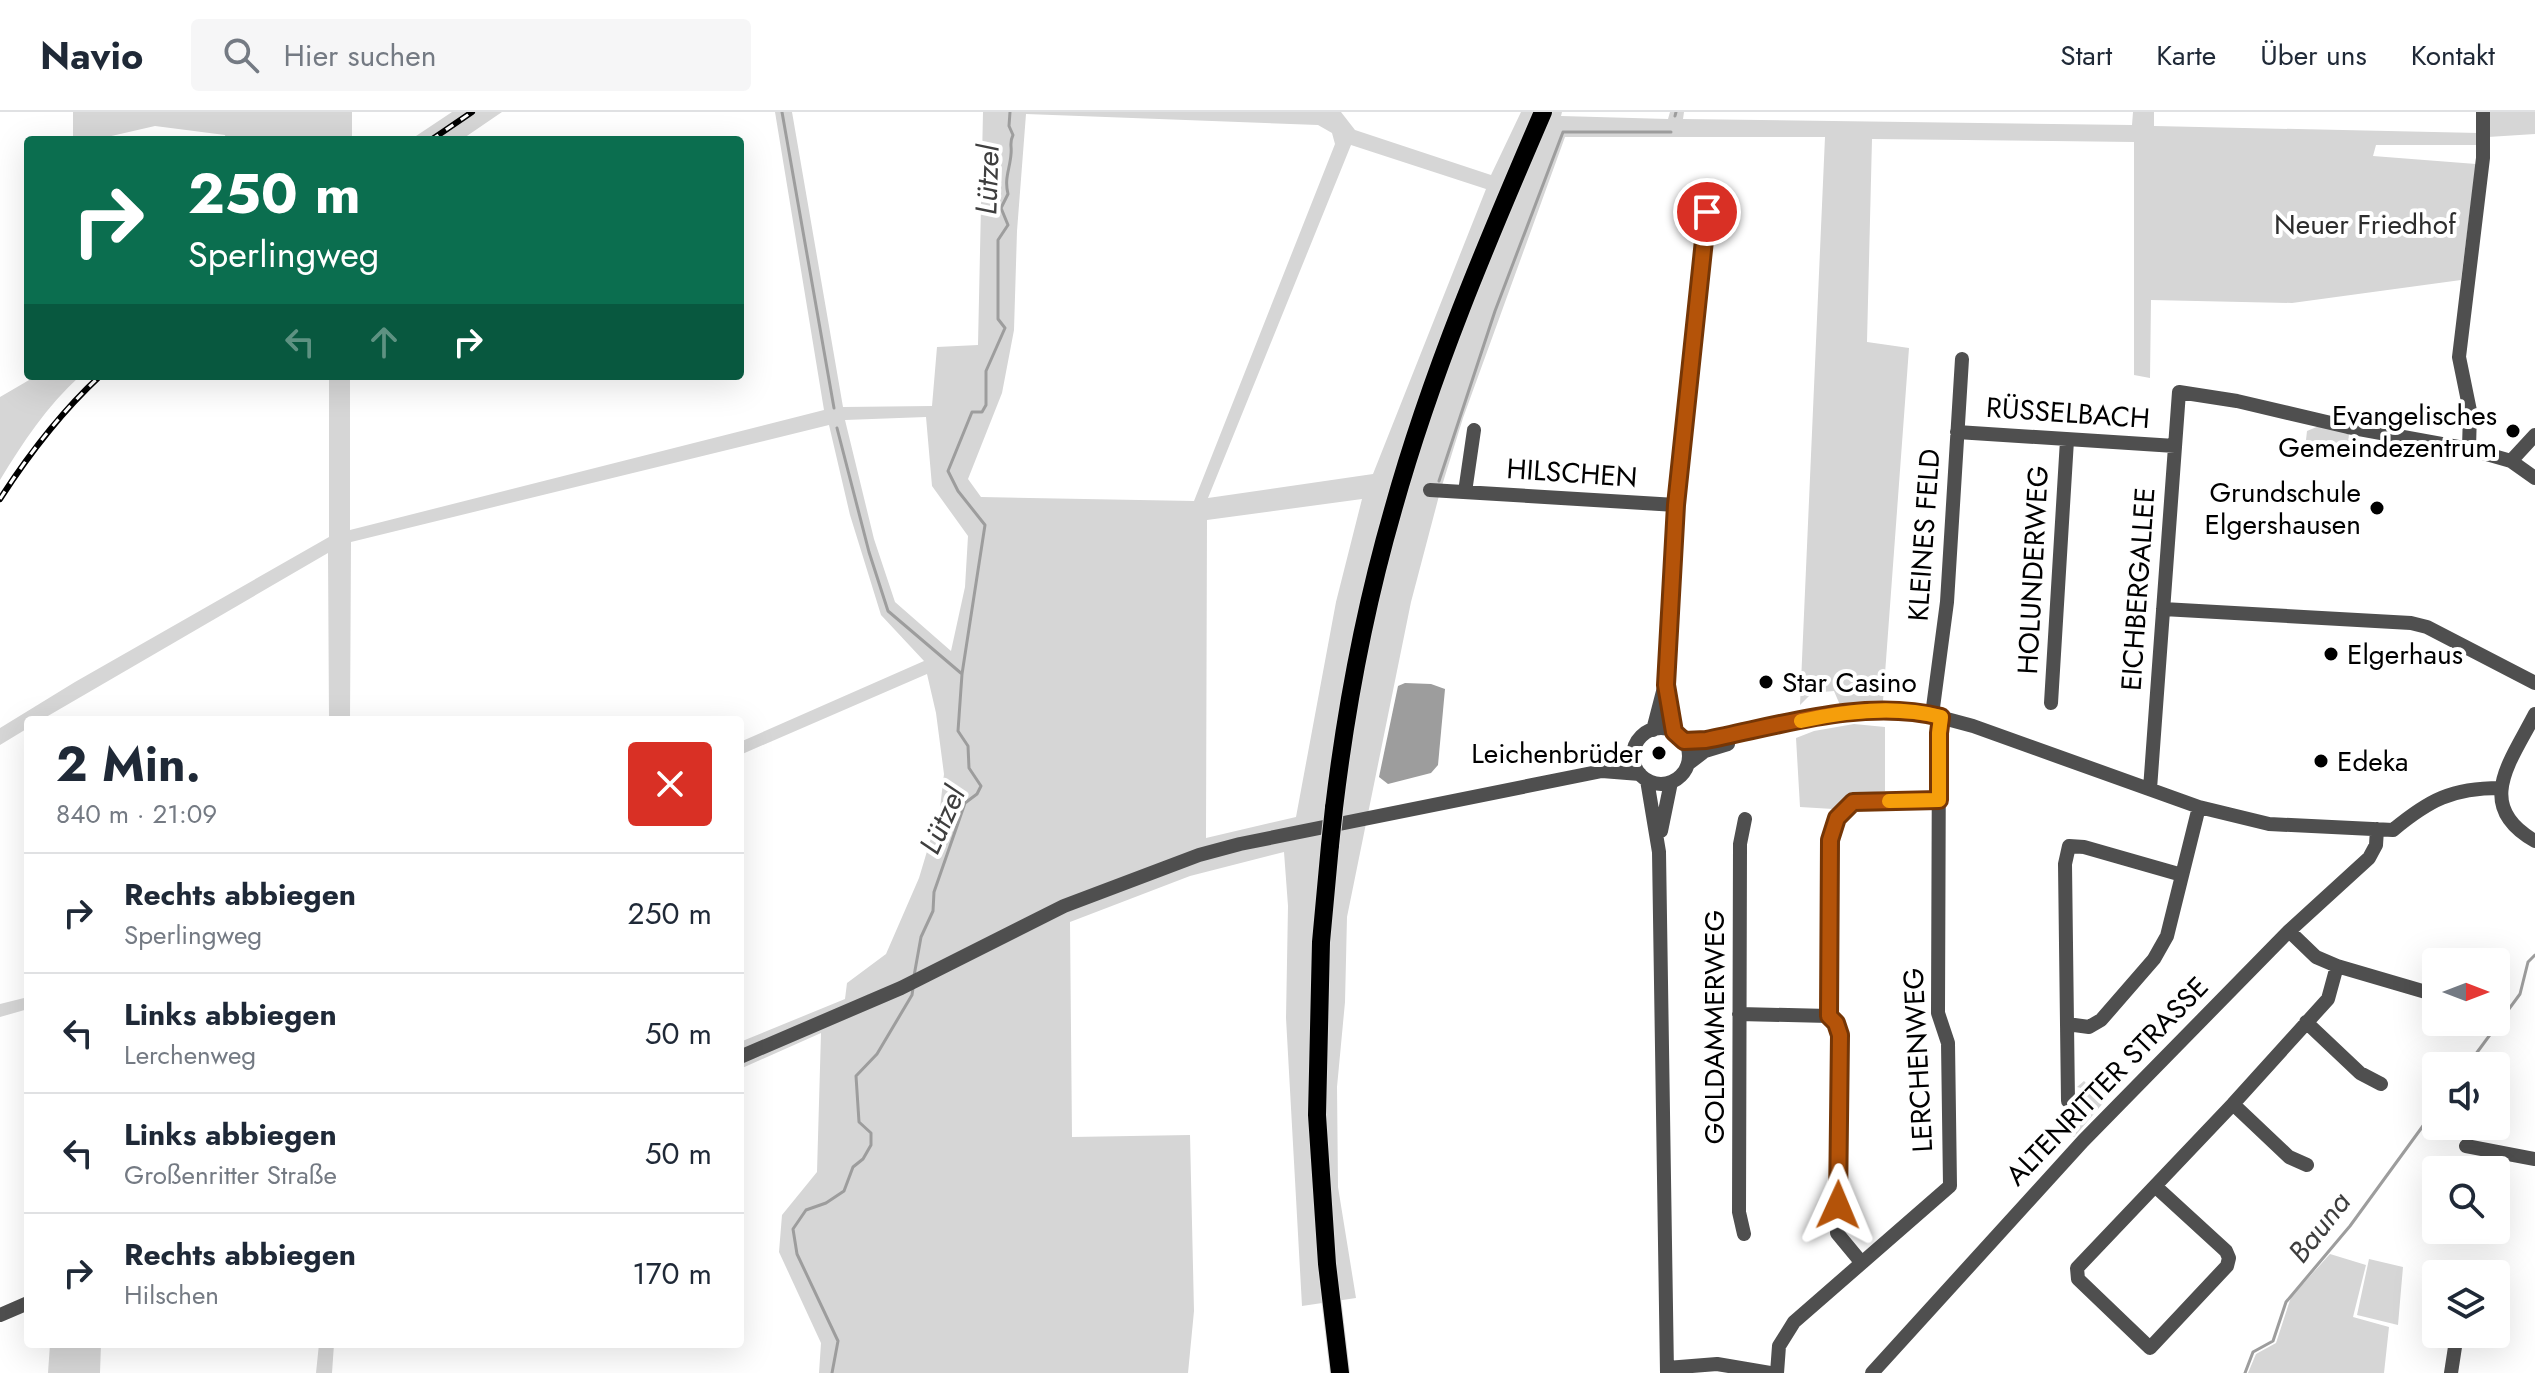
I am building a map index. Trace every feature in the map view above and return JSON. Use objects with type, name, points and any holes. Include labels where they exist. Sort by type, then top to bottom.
[{"type":"main road","points":[[1340,1373],[1327,1264],[1317,1115],[1321,942],[1334,808],[1347,719],[1393,509],[1427,401],[1465,299],[1543,112]]},
{"type":"street","points":[[2483,112],[2483,158],[2459,357],[2471,419],[2469,449],[2511,461],[2535,478]]},
{"type":"street","name":"HILSCHEN","points":[[1653,730],[1666,685],[1676,505],[1707,212]]},
{"type":"street","name":"KLEINES FELD","points":[[1937,716],[1962,359]]},
{"type":"street","name":"EICHBERGALLEE","points":[[2150,789],[2179,392],[2469,449]]},
{"type":"street","name":"HILSCHEN","points":[[1465,492],[1474,430]]},
{"type":"street","name":"RÜSSELBACH","points":[[1957,432],[2175,446]]},
{"type":"street","points":[[2511,461],[2535,435]]},
{"type":"street","name":"HOLUNDERWEG","points":[[2051,703],[2067,440]]},
{"type":"street","name":"HILSCHEN","points":[[1430,490],[1676,505]]},
{"type":"street","points":[[2163,609],[2411,623],[2427,627],[2535,683]]},
{"type":"street","name":"HILSCHEN","points":[[1666,685],[1679,736]]},
{"type":"street","points":[[1770,1373],[1717,1364],[1667,1370],[1659,852],[1644,777],[1634,760],[1640,738],[1653,730],[1706,740],[1841,712],[1885,711],[1937,716],[1969,724],[2199,807],[2269,824],[2393,830],[2432,800],[2448,794],[2500,788]]},
{"type":"street","points":[[2535,714],[2503,776],[2500,788],[2511,826],[2535,841]]},
{"type":"street","name":"LERCHENWEG","points":[[1777,1373],[1779,1346],[1794,1322],[1950,1186],[1948,1043],[1938,1013],[1937,716]]},
{"type":"street","points":[[1602,771],[1644,777],[1655,783],[1671,782],[1705,751],[1805,720]]},
{"type":"street","points":[[1679,736],[1688,748],[1688,764]]},
{"type":"street","points":[[744,1055],[901,988],[1064,906],[1199,855],[1240,844],[1602,771],[1634,753]]},
{"type":"street","points":[[1659,852],[1671,782]]},
{"type":"street","points":[[1829,1016],[1830,840],[1837,818],[1853,802],[1939,800]]},
{"type":"street","points":[[2067,1024],[2089,1027],[2101,1020],[2154,959],[2167,936],[2199,807]]},
{"type":"street","name":"GOLDAMMERWEG","points":[[1744,1234],[1739,1212],[1739,1014],[1740,844],[1745,819]]},
{"type":"street","name":"ALTENRITTER STRASSE","points":[[1872,1373],[2083,1141],[2289,931],[2369,858],[2376,845],[2377,829]]},
{"type":"street","points":[[2068,1101],[2065,864],[2069,846],[2084,847],[2182,875]]},
{"type":"street","points":[[2289,931],[2316,957],[2422,991]]},
{"type":"street","points":[[2155,1186],[2226,1251],[2229,1258],[2227,1266],[2150,1348],[2078,1279],[2077,1268],[2328,999],[2337,966]]},
{"type":"street","points":[[1739,1014],[1829,1016],[1836,1023],[1840,1035],[1837,1233],[1861,1262]]},
{"type":"street","points":[[2306,1022],[2360,1073],[2381,1084]]},
{"type":"street","points":[[2233,1104],[2289,1157],[2307,1165]]},
{"type":"street","points":[[2466,1146],[2535,1159]]},
{"type":"street","points":[[0,1315],[24,1305]]},
{"type":"street","points":[[2451,1373],[2455,1348]]},
{"type":"green space","points":[[73,112],[352,112],[352,136],[225,136],[155,126],[111,136],[73,136]]},
{"type":"green space","points":[[452,112],[502,112],[467,136],[416,136]]},
{"type":"green space","name":"Neuer Friedhof","points":[[775,112],[792,112],[843,407],[932,406],[937,347],[978,345],[983,112],[1341,112],[1355,130],[1491,175],[1521,112],[1668,119],[1670,112],[1684,112],[1683,119],[2132,125],[2133,112],[2154,112],[2154,126],[2479,133],[2477,145],[2376,145],[2373,156],[2476,164],[2461,280],[2292,303],[2151,300],[2150,378],[2134,375],[2134,142],[1872,139],[1867,342],[1909,348],[1883,701],[1840,705],[1834,691],[1812,693],[1800,705],[1825,137],[1565,137],[1463,418],[1440,492],[1411,602],[1347,917],[1345,1002],[1337,1087],[1338,1187],[1356,1298],[1302,1306],[1286,1018],[1288,906],[1284,852],[1190,876],[1070,922],[1072,1137],[1190,1135],[1194,1311],[1188,1373],[819,1373],[821,1343],[779,1252],[782,1215],[817,1172],[821,1033],[744,1067],[744,1040],[845,999],[847,983],[886,954],[919,878],[940,808],[944,774],[927,674],[744,753],[744,740],[924,661],[881,615],[850,515],[829,425],[351,542],[350,716],[329,716],[328,553],[48,716],[24,716],[24,730],[0,745],[0,728],[329,537],[329,380],[350,380],[350,530],[824,410]],"holes":[[[1026,114],[1318,125],[1332,133],[1335,144],[1194,501],[981,497],[968,479],[1002,393],[1014,330],[1017,231]],[[1351,145],[1486,189],[1373,474],[1208,498]],[[926,417],[932,486],[968,536],[965,587],[951,651],[895,602],[874,539],[845,420]],[[1362,499],[1336,602],[1296,817],[1206,838],[1207,520]]]},
{"type":"green space","points":[[2488,112],[2535,112],[2535,134],[2488,137]]},
{"type":"green space","points":[[29,380],[76,380],[36,425],[0,480],[0,397]]},
{"type":"green space","points":[[2319,426],[2349,432],[2348,452],[2305,449],[2307,431]]},
{"type":"green space","points":[[1854,724],[1885,727],[1885,791],[1850,797],[1833,809],[1800,807],[1796,738],[1814,731]]},
{"type":"green space","points":[[24,998],[24,1010],[0,1017],[0,1004]]},
{"type":"green space","points":[[2084,1081],[2104,1102],[2074,1137],[2064,1129],[2064,1111],[2072,1111],[2072,1105],[2081,1105],[2081,1088],[2077,1087]]},
{"type":"green space","points":[[2330,1254],[2366,1265],[2353,1317],[2389,1327],[2384,1373],[2248,1373],[2256,1354],[2276,1343],[2291,1297]]},
{"type":"green space","points":[[2369,1259],[2403,1267],[2398,1325],[2357,1315]]},
{"type":"green space","points":[[50,1348],[101,1348],[100,1373],[48,1373]]},
{"type":"green space","points":[[319,1348],[334,1348],[332,1373],[316,1373]]},
{"type":"shaded area","points":[[1405,683],[1431,684],[1445,689],[1438,765],[1431,773],[1388,784],[1379,777],[1398,686]]},
{"type":"waterway","points":[[782,112],[834,408]]},
{"type":"waterway","name":"Lützel","points":[[914,976],[921,937],[933,911],[934,892],[965,803],[977,794],[981,786],[969,768],[968,746],[958,731],[962,674],[985,525],[958,491],[948,471],[972,412],[982,412],[986,405],[986,371],[1005,328],[998,319],[998,240],[1008,225],[1001,208],[1008,194],[1013,135],[1009,126],[1010,112]]},
{"type":"waterway","points":[[1675,116],[1676,112]]},
{"type":"waterway","points":[[1439,481],[1495,311],[1563,132],[1671,132]]},
{"type":"waterway","points":[[837,428],[869,552],[888,611],[962,674]]},
{"type":"waterway","name":"Bauna","points":[[2477,1052],[2520,994],[2528,962],[2535,955]]},
{"type":"waterway","name":"Lützel","points":[[832,1373],[838,1341],[797,1254],[793,1229],[806,1210],[826,1203],[844,1191],[853,1167],[863,1159],[871,1145],[871,1133],[859,1122],[856,1076],[877,1054],[912,995],[913,988]]},
{"type":"waterway","name":"Bauna","points":[[2245,1373],[2253,1352],[2273,1341],[2286,1302],[2350,1226],[2422,1127]]},
{"type":"railway","points":[[437,136],[472,112]]},
{"type":"railway","points":[[0,499],[46,434],[96,380]]},
{"type":"slow traffic","points":[[1801,721],[1841,712],[1885,711],[1941,717],[1939,800],[1889,801]]},
{"type":"place","name":"Evangelisches Gemeindezentrum","points":[[2513,431]]},
{"type":"place","name":"Grundschule Elgershausen","points":[[2377,508]]},
{"type":"place","name":"Elgerhaus","points":[[2331,654]]},
{"type":"place","name":"Star Casino","points":[[1766,682]]},
{"type":"place","name":"Leichenbrüder","points":[[1659,753]]},
{"type":"place","name":"Edeka","points":[[2321,761]]},
{"type":"route","points":[[1707,212],[1676,505],[1666,685],[1674,732],[1684,741],[1706,740],[1841,712],[1885,711],[1941,717],[1939,800],[1853,802],[1837,818],[1830,840],[1829,1016],[1836,1023],[1840,1035],[1838,1205]]}]
